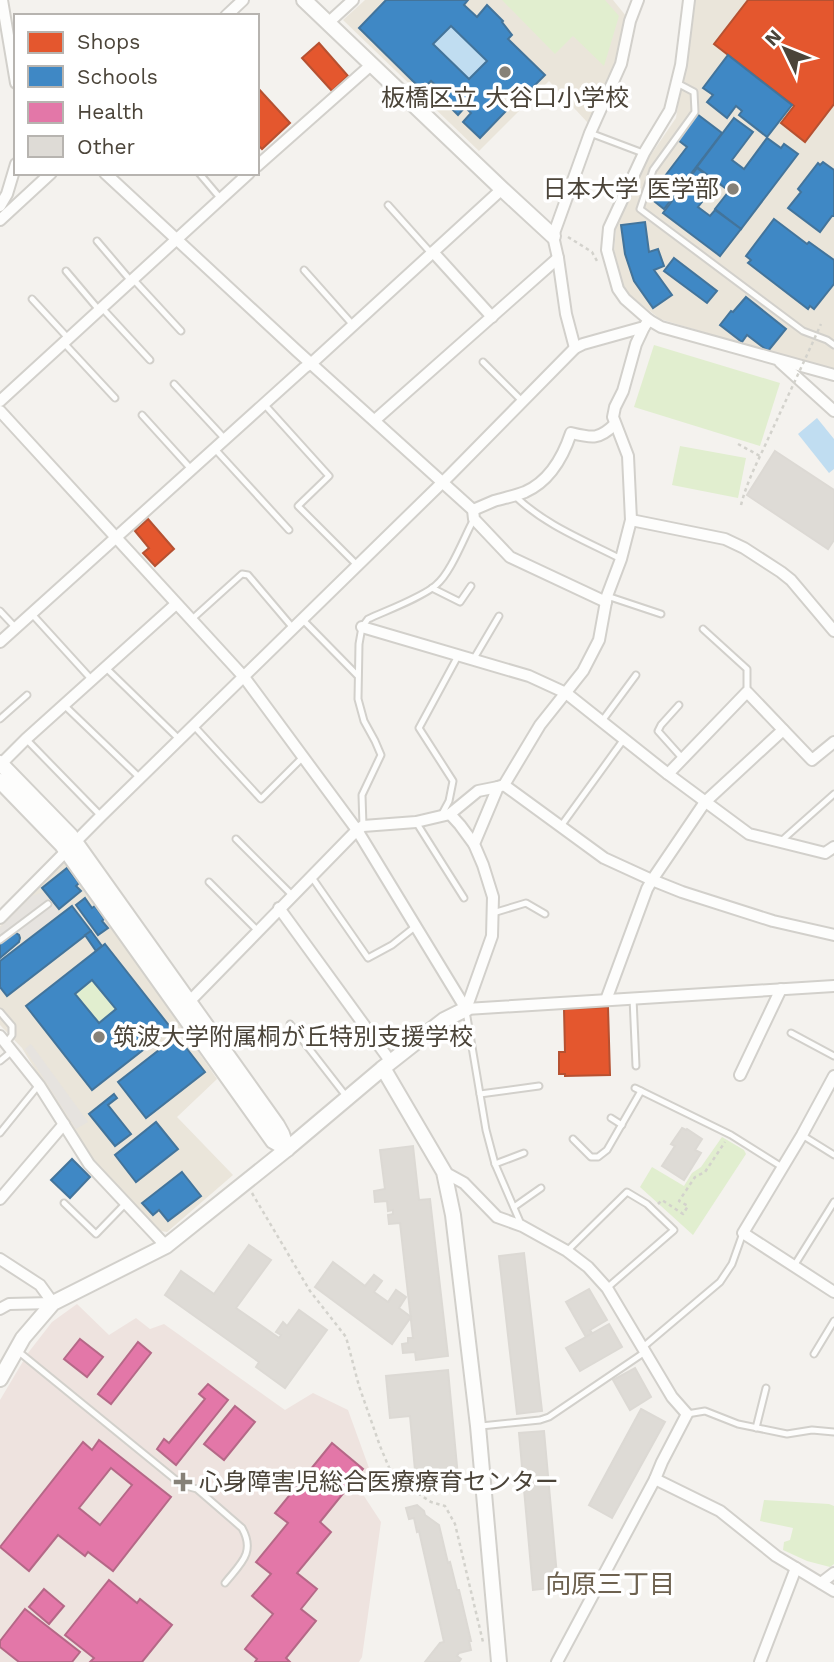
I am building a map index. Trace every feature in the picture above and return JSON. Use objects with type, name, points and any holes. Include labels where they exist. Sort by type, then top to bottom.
[{"type":"street","points":[[2,0],[14,71]]},
{"type":"street","points":[[228,14],[243,0]]},
{"type":"street","points":[[304,0],[553,236]]},
{"type":"street","points":[[328,23],[353,0]]},
{"type":"street","points":[[575,348],[553,236],[590,133],[621,64],[630,20],[638,0]]},
{"type":"street","points":[[689,0],[681,65],[670,110],[644,153],[609,228],[607,250],[618,289],[647,323],[834,375]]},
{"type":"street","points":[[259,164],[371,65]]},
{"type":"street","points":[[14,170],[3,202],[16,205]]},
{"type":"street","points":[[0,220],[49,175]]},
{"type":"street","points":[[107,175],[442,483],[510,557],[607,599]]},
{"type":"street","points":[[0,401],[247,175]]},
{"type":"street","points":[[0,642],[502,189]]},
{"type":"street","points":[[432,253],[492,317]]},
{"type":"street","points":[[375,420],[558,258]]},
{"type":"street","points":[[0,918],[442,483],[575,348],[647,323]]},
{"type":"street","points":[[474,844],[501,786],[540,725],[583,671],[599,640],[607,599],[631,520],[628,456],[613,417],[636,344],[647,323]]},
{"type":"street","points":[[778,360],[834,411]]},
{"type":"street","points":[[0,411],[244,677],[360,828],[466,1009]]},
{"type":"street","points":[[474,515],[494,501],[515,496],[535,486],[557,466],[571,433],[598,437],[615,424]]},
{"type":"street","points":[[631,520],[725,539],[744,548],[790,580],[834,631]]},
{"type":"street","points":[[176,604],[0,764],[71,847],[185,1006],[273,1141],[287,1149]]},
{"type":"street","points":[[362,627],[529,676],[566,693],[749,834],[825,853],[834,847]]},
{"type":"street","points":[[668,774],[747,692],[812,760],[834,742]]},
{"type":"street","points":[[606,1000],[652,880],[705,802],[783,730]]},
{"type":"street","points":[[0,781],[71,847]]},
{"type":"street","points":[[185,1006],[360,828],[445,816],[478,791],[501,786],[604,858],[652,880],[773,921],[834,935]]},
{"type":"street","points":[[445,816],[460,825],[474,844],[493,897],[492,936],[466,1009]]},
{"type":"street","points":[[279,908],[387,1065],[444,1172],[453,1215],[478,1426],[499,1662]]},
{"type":"street","points":[[0,1379],[23,1338],[53,1303],[166,1246],[387,1065],[444,1020],[466,1009],[834,985]]},
{"type":"street","points":[[740,1075],[781,989]]},
{"type":"street","points":[[6,1044],[39,1085],[89,1164],[166,1246]]},
{"type":"street","points":[[834,1076],[830,1090],[743,1233],[834,1292]]},
{"type":"street","points":[[0,1199],[64,1124]]},
{"type":"street","points":[[444,1172],[464,1183],[497,1217],[522,1226],[567,1251],[588,1267],[607,1288],[672,1397],[687,1414],[656,1479],[600,1578],[557,1662]]},
{"type":"street","points":[[0,1259],[40,1285],[53,1303]]},
{"type":"street","points":[[0,1309],[9,1304],[53,1303]]},
{"type":"street","points":[[656,1479],[720,1511],[776,1556],[834,1591]]},
{"type":"street","points":[[760,1662],[796,1568]]},
{"type":"street","points":[[821,1583],[834,1573]]},
{"type":"lane","points":[[677,83],[694,92],[695,112],[653,170],[640,209],[803,331],[834,345]]},
{"type":"lane","points":[[590,133],[644,153]]},
{"type":"lane","points":[[201,175],[221,199]]},
{"type":"lane","points":[[388,205],[432,253]]},
{"type":"lane","points":[[97,241],[181,331]]},
{"type":"lane","points":[[304,270],[354,325]]},
{"type":"lane","points":[[66,271],[150,360]]},
{"type":"lane","points":[[32,299],[115,398]]},
{"type":"lane","points":[[483,362],[523,402]]},
{"type":"lane","points":[[174,384],[225,439]]},
{"type":"lane","points":[[264,404],[329,476],[298,506],[357,565]]},
{"type":"lane","points":[[142,415],[191,469]]},
{"type":"lane","points":[[214,448],[289,530]]},
{"type":"lane","points":[[515,496],[543,520],[621,559]]},
{"type":"lane","points":[[360,828],[362,795],[381,755],[364,721],[358,699],[362,627],[368,619],[437,585],[447,571],[474,515]]},
{"type":"lane","points":[[191,620],[242,575],[248,575],[293,628]]},
{"type":"lane","points":[[432,588],[460,602],[471,586]]},
{"type":"lane","points":[[607,599],[661,614]]},
{"type":"lane","points":[[0,611],[15,627]]},
{"type":"lane","points":[[31,613],[92,680]]},
{"type":"lane","points":[[473,660],[499,616]]},
{"type":"lane","points":[[302,620],[358,675]]},
{"type":"lane","points":[[703,629],[747,669],[747,692]]},
{"type":"lane","points":[[445,816],[453,780],[419,728],[458,656]]},
{"type":"lane","points":[[106,668],[180,740]]},
{"type":"lane","points":[[602,721],[636,675]]},
{"type":"lane","points":[[0,719],[27,695]]},
{"type":"lane","points":[[64,705],[140,779]]},
{"type":"lane","points":[[679,705],[658,731],[683,759]]},
{"type":"lane","points":[[194,726],[261,799],[303,757]]},
{"type":"lane","points":[[26,739],[101,816]]},
{"type":"lane","points":[[561,826],[625,739]]},
{"type":"lane","points":[[780,842],[834,794]]},
{"type":"lane","points":[[416,822],[464,898]]},
{"type":"lane","points":[[236,839],[292,895]]},
{"type":"lane","points":[[311,876],[368,958],[416,926]]},
{"type":"lane","points":[[209,882],[258,931]]},
{"type":"lane","points":[[492,913],[526,903],[545,914]]},
{"type":"lane","points":[[0,940],[48,904]]},
{"type":"lane","points":[[633,998],[636,1066]]},
{"type":"lane","points":[[466,1009],[486,1130],[495,1164],[522,1226]]},
{"type":"lane","points":[[0,1012],[12,1026],[12,1035],[0,1061]]},
{"type":"lane","points":[[290,1024],[348,1097]]},
{"type":"lane","points":[[791,1033],[834,1056]]},
{"type":"lane","points":[[0,1133],[39,1085]]},
{"type":"lane","points":[[480,1094],[539,1086]]},
{"type":"lane","points":[[635,1088],[731,1135],[782,1167]]},
{"type":"lane","points":[[573,1139],[591,1157],[598,1157],[607,1150],[641,1091]]},
{"type":"lane","points":[[611,1118],[622,1125]]},
{"type":"lane","points":[[802,1135],[834,1155]]},
{"type":"lane","points":[[495,1164],[524,1153]]},
{"type":"lane","points":[[514,1207],[541,1188]]},
{"type":"lane","points":[[567,1251],[627,1192],[648,1204],[674,1230],[607,1288]]},
{"type":"lane","points":[[794,1266],[834,1202]]},
{"type":"lane","points":[[64,1203],[96,1234],[126,1203]]},
{"type":"lane","points":[[478,1426],[549,1417],[643,1350],[720,1282],[732,1264],[743,1233]]},
{"type":"lane","points":[[814,1354],[834,1321]]},
{"type":"lane","points":[[16,1350],[182,1485],[197,1489],[242,1528],[247,1535],[249,1546],[246,1557],[225,1583]]},
{"type":"lane","points":[[757,1428],[766,1388]]},
{"type":"lane","points":[[687,1414],[705,1411],[738,1424],[787,1434],[812,1430],[834,1432]]},
{"type":"path","points":[[553,236],[563,234],[592,252],[597,261]]},
{"type":"path","points":[[741,505],[745,488],[821,324]]},
{"type":"path","points":[[738,444],[760,456]]},
{"type":"path","points":[[666,1203],[683,1214],[688,1206],[679,1200],[695,1177],[705,1172],[727,1137]]},
{"type":"path","points":[[246,1182],[310,1291],[346,1337],[359,1386],[393,1477],[430,1502],[445,1506],[455,1524],[484,1649]]},
{"type":"shaded area","name":"板橋区立 大谷口小学校","points":[[365,0],[613,0],[626,16],[617,63],[588,123],[549,81],[479,151],[343,20]]},
{"type":"shaded area","name":"日本大学 医学部","points":[[694,0],[834,0],[834,369],[660,319],[631,296],[623,285],[614,250],[617,220],[648,159],[676,118]]},
{"type":"shaded area","name":"筑波大学附属桐が丘特別支援学校","points":[[65,861],[217,1079],[177,1117],[233,1175],[167,1232],[161,1231],[90,1159],[22,1048],[0,1025],[0,926]]},
{"type":"shaded area","points":[[43,892],[60,913],[25,940],[14,927],[0,937],[0,928],[32,896]]},
{"type":"shaded area","points":[[31,1044],[88,1122],[76,1129],[25,1049]]},
{"type":"shaded area","name":"心身障害児総合医療療育センター","points":[[77,1304],[109,1335],[136,1318],[150,1329],[164,1324],[285,1410],[313,1393],[348,1410],[369,1468],[364,1496],[381,1522],[362,1657],[359,1662],[0,1662],[0,1400],[28,1353],[52,1322]]},
{"type":"green space","points":[[502,0],[605,0],[619,16],[604,66],[573,36],[555,54]]},
{"type":"green space","points":[[654,345],[780,383],[760,446],[634,407]]},
{"type":"green space","points":[[680,446],[746,458],[738,498],[672,485]]},
{"type":"green space","points":[[92,980],[116,1009],[99,1023],[75,994]]},
{"type":"green space","points":[[722,1137],[744,1150],[746,1154],[693,1235],[640,1187],[652,1167],[684,1186]]},
{"type":"green space","points":[[764,1500],[834,1506],[834,1564],[830,1567],[807,1561],[783,1550],[784,1542],[790,1540],[793,1528],[760,1521]]},
{"type":"water","points":[[451,26],[487,61],[469,79],[433,44]]},
{"type":"water","points":[[817,418],[834,439],[834,469],[829,473],[798,434]]},
{"type":"building: Shops","points":[[748,0],[834,0],[834,104],[805,142],[781,123],[794,106],[714,44]]},
{"type":"building: Shops","points":[[319,43],[348,76],[332,91],[302,58]]},
{"type":"building: Shops","points":[[259,89],[290,123],[262,149],[259,146]]},
{"type":"building: Shops","points":[[148,519],[174,549],[155,566],[143,553],[149,548],[135,531]]},
{"type":"building: Shops","points":[[608,1007],[610,1075],[559,1074],[559,1052],[565,1052],[564,1009]]},
{"type":"building: Schools","points":[[386,0],[468,0],[464,5],[477,17],[487,5],[512,35],[508,39],[545,75],[518,102],[507,90],[496,101],[506,111],[480,138],[463,122],[471,113],[465,107],[458,115],[440,97],[444,93],[431,81],[422,90],[359,28]],"holes":[[[451,26],[487,61],[469,79],[433,44]]]},
{"type":"building: Schools","points":[[728,55],[792,105],[767,137],[739,115],[742,111],[736,106],[727,118],[707,102],[713,95],[703,88]]},
{"type":"building: Schools","points":[[697,114],[722,133],[664,209],[649,197],[687,147],[678,140]]},
{"type":"building: Schools","points":[[734,118],[753,132],[732,160],[744,169],[767,138],[781,148],[784,144],[798,154],[741,229],[715,209],[729,191],[697,167]]},
{"type":"building: Schools","points":[[823,162],[834,170],[834,216],[820,232],[788,208],[801,192],[798,189],[818,163],[820,165]]},
{"type":"building: Schools","points":[[697,168],[717,183],[698,207],[710,216],[715,210],[741,229],[720,256],[663,213]]},
{"type":"building: Schools","points":[[774,219],[834,260],[834,284],[814,309],[810,306],[808,309],[748,263],[751,260],[746,256]]},
{"type":"building: Schools","points":[[645,222],[649,252],[658,249],[664,266],[654,270],[672,295],[653,308],[634,281],[625,254],[621,225]]},
{"type":"building: Schools","points":[[674,258],[717,291],[707,303],[664,271]]},
{"type":"building: Schools","points":[[746,297],[786,329],[768,351],[747,335],[742,342],[720,325]]},
{"type":"building: Schools","points":[[67,868],[79,883],[76,886],[81,891],[59,909],[42,888]]},
{"type":"building: Schools","points":[[85,898],[92,908],[95,906],[108,928],[98,935],[76,905]]},
{"type":"building: Schools","points":[[72,906],[91,931],[7,996],[0,987],[0,961]]},
{"type":"building: Schools","points":[[91,931],[102,946],[96,951],[85,935]]},
{"type":"building: Schools","points":[[12,933],[19,935],[19,942],[0,958],[0,943]]},
{"type":"building: Schools","points":[[105,944],[171,1028],[92,1090],[26,1006]],"holes":[[[92,980],[116,1009],[99,1023],[75,994]]]},
{"type":"building: Schools","points":[[177,1036],[205,1072],[146,1118],[118,1082]]},
{"type":"building: Schools","points":[[114,1094],[117,1098],[108,1105],[131,1134],[115,1146],[89,1114]]},
{"type":"building: Schools","points":[[156,1122],[178,1149],[136,1182],[115,1155]]},
{"type":"building: Schools","points":[[72,1159],[90,1177],[70,1198],[51,1180]]},
{"type":"building: Schools","points":[[182,1172],[201,1196],[168,1221],[159,1210],[153,1215],[142,1203]]},
{"type":"building: Health","points":[[80,1339],[103,1357],[87,1377],[64,1359]]},
{"type":"building: Health","points":[[138,1342],[151,1353],[111,1404],[98,1394]]},
{"type":"building: Health","points":[[208,1384],[228,1400],[176,1465],[157,1449],[164,1439],[169,1443],[205,1399],[199,1394]]},
{"type":"building: Health","points":[[235,1406],[255,1422],[224,1460],[204,1444]]},
{"type":"building: Health","points":[[99,1440],[171,1497],[113,1571],[88,1552],[85,1556],[58,1535],[29,1571],[0,1547],[83,1442],[92,1450]],"holes":[[[111,1468],[132,1485],[100,1525],[79,1508]]]},
{"type":"building: Health","points":[[332,1443],[363,1469],[320,1522],[331,1532],[297,1573],[317,1589],[301,1609],[316,1621],[286,1658],[290,1662],[255,1662],[257,1659],[245,1649],[273,1614],[252,1596],[271,1574],[256,1562],[288,1523],[275,1513]]},
{"type":"building: Health","points":[[109,1580],[137,1603],[140,1599],[172,1625],[142,1662],[90,1662],[94,1658],[65,1635]]},
{"type":"building: Health","points":[[44,1589],[64,1606],[49,1624],[29,1607]]},
{"type":"building: Health","points":[[25,1609],[80,1652],[72,1662],[19,1662],[0,1647],[0,1641]]},
{"type":"building: Other","points":[[775,451],[834,490],[834,540],[828,549],[747,495]]},
{"type":"building: Other","points":[[682,1128],[702,1139],[695,1150],[701,1153],[684,1180],[662,1166],[675,1146],[671,1144]]},
{"type":"building: Other","points":[[413,1146],[419,1200],[430,1199],[448,1356],[416,1360],[415,1352],[403,1353],[402,1344],[408,1343],[408,1338],[413,1338],[400,1223],[389,1224],[388,1215],[393,1214],[393,1210],[388,1211],[387,1201],[375,1202],[374,1191],[385,1189],[380,1150]]},
{"type":"building: Other","points":[[249,1245],[271,1260],[236,1308],[279,1338],[281,1335],[276,1332],[283,1322],[287,1326],[299,1310],[327,1330],[285,1388],[256,1367],[259,1362],[165,1295],[181,1271],[214,1294]]},
{"type":"building: Other","points":[[524,1253],[542,1411],[517,1414],[499,1256]]},
{"type":"building: Other","points":[[333,1262],[365,1286],[374,1275],[382,1281],[374,1292],[388,1302],[396,1290],[406,1297],[399,1308],[411,1317],[392,1344],[315,1287]]},
{"type":"building: Other","points":[[589,1289],[607,1320],[590,1330],[592,1333],[586,1337],[566,1302]]},
{"type":"building: Other","points":[[609,1324],[622,1347],[580,1371],[566,1348]]},
{"type":"building: Other","points":[[635,1368],[651,1397],[630,1410],[613,1380]]},
{"type":"building: Other","points":[[448,1370],[458,1477],[416,1481],[410,1416],[390,1418],[386,1376]]},
{"type":"building: Other","points":[[641,1409],[665,1422],[612,1518],[589,1505]]},
{"type":"building: Other","points":[[544,1431],[558,1587],[533,1590],[519,1433]]},
{"type":"building: Other","points":[[417,1505],[439,1525],[448,1563],[450,1562],[459,1590],[471,1650],[459,1653],[459,1662],[425,1662],[440,1643],[444,1642],[419,1531],[417,1532],[414,1518],[409,1519],[406,1508]]},
{"type":"place","name":"板橋区立 大谷口小学校","points":[[505,72]]},
{"type":"place","name":"日本大学 医学部","points":[[733,189]]},
{"type":"place","name":"筑波大学附属桐が丘特別支援学校","points":[[99,1037]]},
{"type":"place","name":"心身障害児総合医療療育センター","points":[[183,1482]]},
{"type":"district","name":"向原三丁目","points":[[610,1584]]}]
